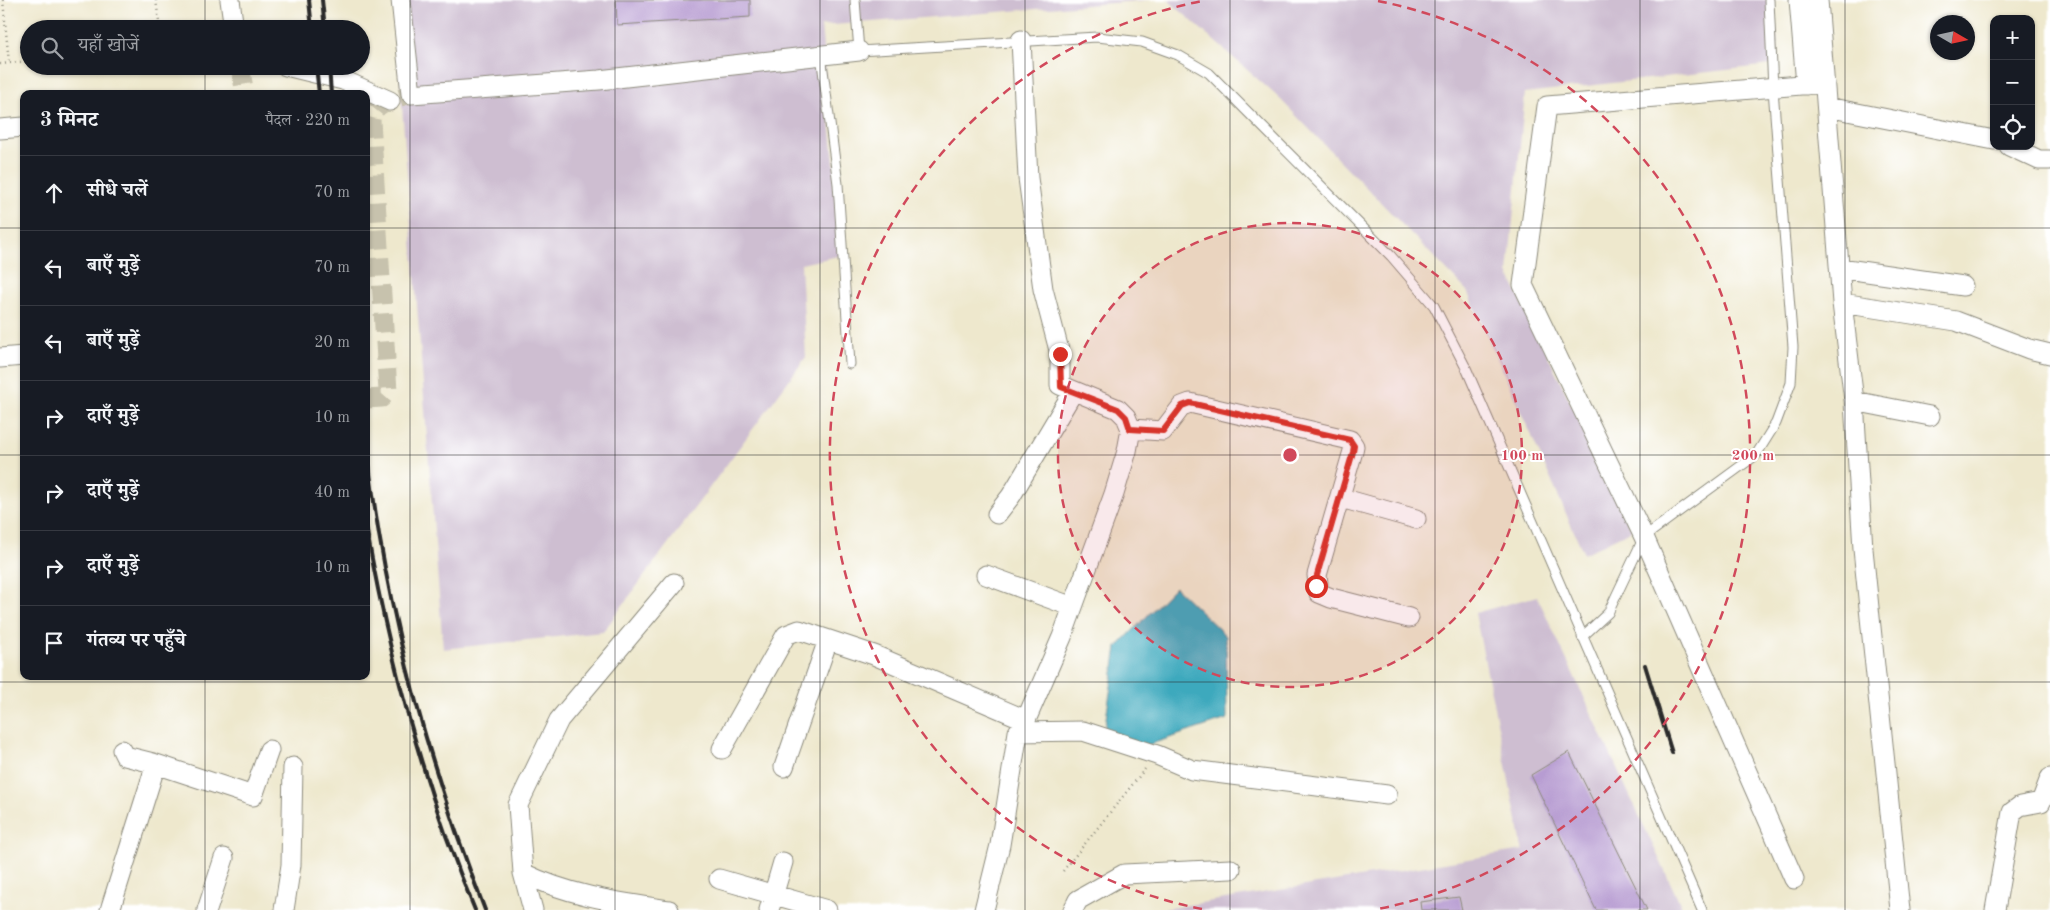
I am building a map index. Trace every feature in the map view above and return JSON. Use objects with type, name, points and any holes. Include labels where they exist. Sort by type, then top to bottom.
[{"type":"street","points":[[230,0],[233,20]]},
{"type":"street","points":[[401,0],[411,94],[599,80],[859,50]]},
{"type":"street","points":[[1799,0],[1806,85]]},
{"type":"street","points":[[1818,0],[1842,303],[1854,402],[1864,549],[1900,910]]},
{"type":"street","points":[[984,910],[1000,845],[1022,726],[1073,607],[1128,451],[1130,429],[1126,417],[1118,409],[1060,385],[1060,354],[1043,289],[1028,178],[1021,40]]},
{"type":"street","points":[[323,75],[343,80],[365,90]]},
{"type":"street","points":[[1794,879],[1644,537],[1523,285],[1547,106],[1773,89],[1825,83]]},
{"type":"street","points":[[370,92],[390,101]]},
{"type":"street","points":[[1827,107],[1990,139]]},
{"type":"street","points":[[0,129],[20,127]]},
{"type":"street","points":[[2017,150],[2039,160],[2050,160]]},
{"type":"street","points":[[1840,268],[1963,286]]},
{"type":"street","points":[[1842,303],[1956,321],[2021,346],[2050,354]]},
{"type":"street","points":[[0,358],[20,356]]},
{"type":"street","points":[[997,514],[1011,496],[1074,392]]},
{"type":"street","points":[[1854,402],[1930,416]]},
{"type":"street","points":[[1130,429],[1163,431],[1182,406],[1190,403],[1340,436],[1350,440],[1354,446],[1341,498],[1317,575],[1319,593],[1409,618]]},
{"type":"street","points":[[1341,498],[1416,519]]},
{"type":"street","points":[[986,574],[1073,607]]},
{"type":"street","points":[[533,910],[523,873],[518,805],[559,720],[674,583]]},
{"type":"street","points":[[722,749],[786,635],[799,630],[874,655],[946,684],[1022,726],[1083,731],[1157,755],[1192,770],[1387,795]]},
{"type":"street","points":[[784,767],[828,640]]},
{"type":"street","points":[[122,750],[125,756],[156,764],[253,796],[269,750]]},
{"type":"street","points":[[110,910],[156,764]]},
{"type":"street","points":[[284,910],[291,865],[293,767]]},
{"type":"street","points":[[1995,910],[2012,812],[2020,806],[2041,802],[2050,778]]},
{"type":"street","points":[[207,910],[224,858]]},
{"type":"street","points":[[771,902],[784,862]]},
{"type":"street","points":[[1073,910],[1078,900],[1124,874],[1231,869]]},
{"type":"street","points":[[523,873],[551,887],[592,898],[669,910]]},
{"type":"street","points":[[719,879],[771,902],[827,910]]},
{"type":"lane","points":[[855,0],[859,50],[1097,37],[1142,42],[1178,55],[1209,73],[1390,256],[1434,306],[1466,368],[1702,910]]},
{"type":"lane","points":[[1582,637],[1608,613],[1644,537],[1756,455],[1776,422],[1790,383],[1793,347],[1773,89],[1769,0]]},
{"type":"lane","points":[[821,55],[838,184],[850,364]]},
{"type":"path","points":[[3,0],[9,63]]},
{"type":"path","points":[[156,0],[159,20]]},
{"type":"path","points":[[0,64],[20,62]]},
{"type":"path","points":[[1063,871],[1157,755]]},
{"type":"shaded area","points":[[394,0],[1150,0],[821,26],[843,255],[801,264],[806,357],[603,632],[443,649]]},
{"type":"shaded area","points":[[1168,0],[1774,0],[1779,64],[1525,93],[1508,273],[1632,530],[1584,554],[1467,291],[1279,98]]},
{"type":"shaded area","points":[[1537,596],[1683,910],[1158,910],[1523,850],[1475,613]]},
{"type":"water","points":[[1175,587],[1226,636],[1227,719],[1148,745],[1103,738],[1117,647]]},
{"type":"building","points":[[616,0],[750,0],[750,17],[617,25]]},
{"type":"building","points":[[1569,752],[1647,910],[1596,910],[1531,775]]},
{"type":"building","points":[[1459,897],[1462,910],[1421,910],[1420,902]]},
{"type":"tunnel","points":[[242,75],[244,90]]},
{"type":"tunnel","points":[[370,399],[382,398],[388,391],[371,120],[376,109],[381,105],[392,99],[411,94]]},
{"type":"railway","points":[[309,0],[311,20]]},
{"type":"railway","points":[[322,0],[324,20]]},
{"type":"railway","points":[[317,75],[319,90]]},
{"type":"railway","points":[[330,75],[331,90]]},
{"type":"railway","points":[[370,470],[383,560],[410,679],[444,795],[485,910]]},
{"type":"railway","points":[[370,548],[385,624],[410,721],[439,817],[475,910]]},
{"type":"railway","points":[[1645,665],[1672,753]]},
{"type":"route","points":[[1060,354],[1061,387],[1118,409],[1126,417],[1130,429],[1163,431],[1182,406],[1190,403],[1340,436],[1350,440],[1354,446],[1353,452],[1317,575],[1316,586]]}]
